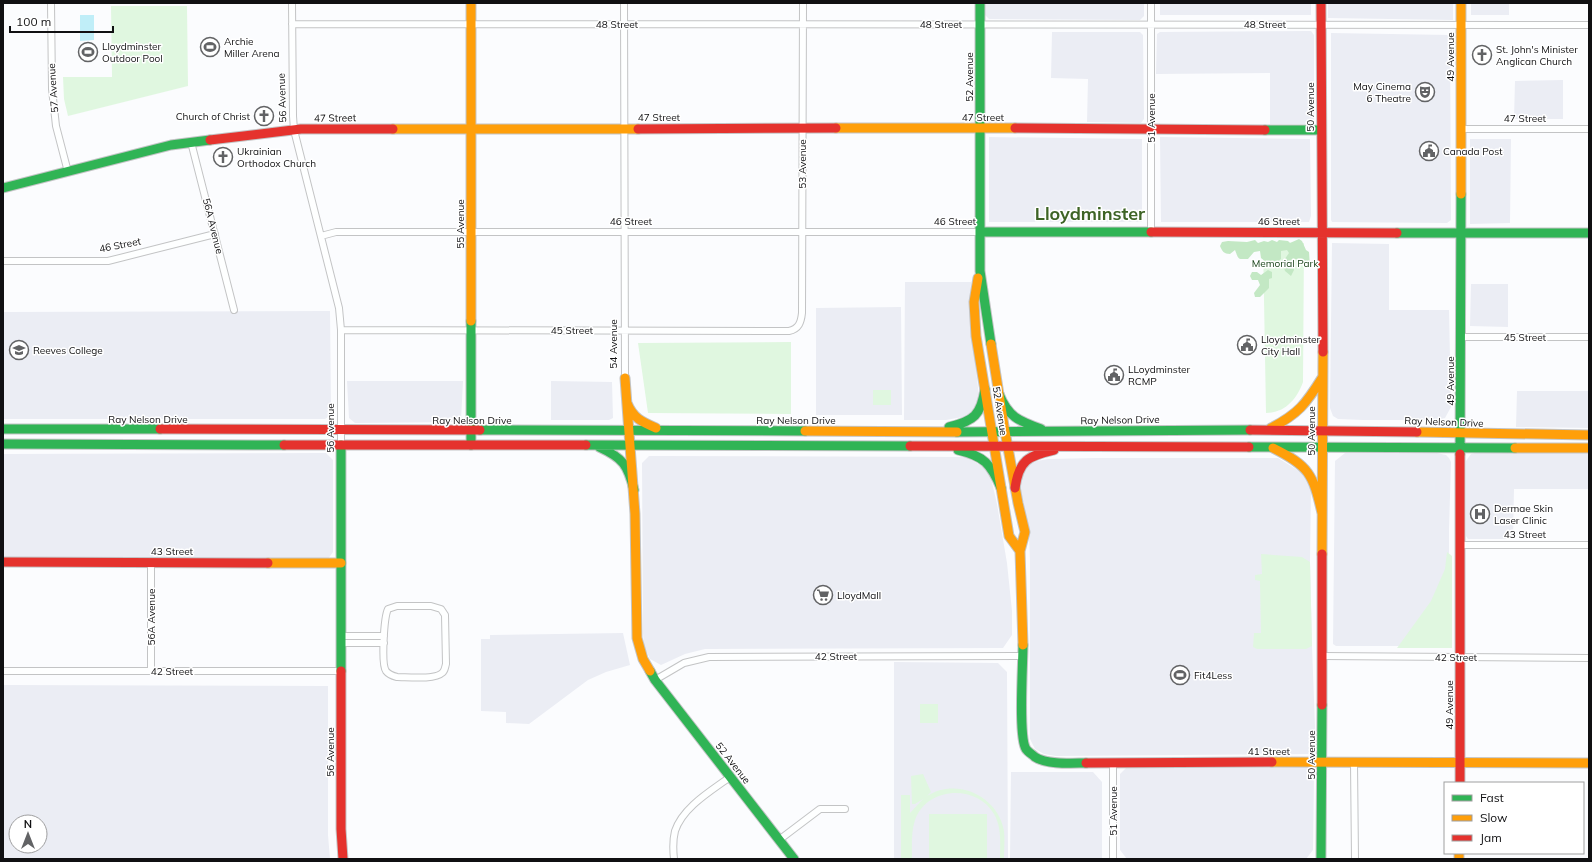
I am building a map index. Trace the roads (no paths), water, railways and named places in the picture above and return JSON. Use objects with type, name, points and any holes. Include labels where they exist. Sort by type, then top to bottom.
[{"type":"main road","name":"55 Avenue","points":[[471,3],[471,445]]},
{"type":"main road","name":"52 Avenue","points":[[980,3],[980,271],[1005,432],[1024,532],[1020,551],[1023,656],[1022,730],[1026,749]]},
{"type":"main road","name":"50 Avenue","points":[[1321,3],[1323,430],[1321,859]]},
{"type":"main road","name":"49 Avenue","points":[[1460,782],[1461,3]]},
{"type":"main road","name":"47 Street","points":[[3,188],[171,145],[294,130],[470,128],[1321,130]]},
{"type":"main road","name":"46 Street","points":[[980,232],[1589,233]]},
{"type":"main road","name":"52 Avenue","points":[[980,271],[974,302],[974,324],[1009,536],[1020,551]]},
{"type":"main road","name":"54 Avenue","points":[[624,378],[634,490],[637,638],[643,659],[655,680]]},
{"type":"main road","points":[[1268,430],[1285,422],[1299,412],[1309,400],[1322,378]]},
{"type":"main road","points":[[930,431],[959,425],[975,418],[980,412],[984,402],[985,389]]},
{"type":"main road","points":[[999,394],[1004,408],[1008,413],[1022,422],[1051,432]]},
{"type":"main road","points":[[627,403],[632,415],[640,421],[660,430]]},
{"type":"main road","name":"Ray Nelson Drive","points":[[3,429],[992,432],[1323,430],[1589,435]]},
{"type":"main road","points":[[3,444],[341,446],[1323,446],[1589,448]]},
{"type":"main road","points":[[594,445],[615,454],[622,460],[629,472],[634,490]]},
{"type":"main road","name":"56 Avenue","points":[[341,446],[341,829],[343,859]]},
{"type":"main road","points":[[875,454],[879,450],[892,446]]},
{"type":"main road","points":[[940,446],[969,452],[983,459],[991,466],[1001,488]]},
{"type":"main road","points":[[1015,488],[1018,469],[1023,462],[1044,452],[1070,446]]},
{"type":"main road","points":[[1269,446],[1294,458],[1309,471],[1315,482],[1322,513]]},
{"type":"main road","name":"43 Street","points":[[3,562],[341,563]]},
{"type":"main road","name":"52 Avenue","points":[[655,680],[794,859]]},
{"type":"main road","name":"41 Street","points":[[1026,749],[1036,758],[1044,761],[1065,763],[1589,763]]},
{"type":"street","name":"57 Avenue","points":[[51,3],[52,89],[56,126],[68,172]]},
{"type":"street","name":"56 Avenue","points":[[292,3],[294,130],[339,308],[341,330],[341,446]]},
{"type":"street","name":"54 Avenue","points":[[624,3],[624,378]]},
{"type":"street","name":"53 Avenue","points":[[800,324],[802,313],[802,3]]},
{"type":"street","name":"51 Avenue","points":[[1151,3],[1152,232]]},
{"type":"street","name":"48 Street","points":[[292,24],[1589,25]]},
{"type":"street","name":"47 Street","points":[[1461,129],[1589,129]]},
{"type":"street","name":"56A Avenue","points":[[191,142],[234,310]]},
{"type":"street","name":"46 Street","points":[[321,236],[336,232],[980,232]]},
{"type":"street","name":"46 Street","points":[[3,261],[108,261],[214,234]]},
{"type":"street","name":"45 Street","points":[[341,330],[789,331],[796,328],[800,324]]},
{"type":"street","name":"45 Street","points":[[1461,337],[1589,337]]},
{"type":"street","name":"43 Street","points":[[1461,545],[1589,545]]},
{"type":"street","name":"56A Avenue","points":[[151,562],[151,671]]},
{"type":"street","points":[[431,606],[441,609],[445,615],[445,670],[442,674],[435,677],[397,677],[391,675],[386,672],[384,668],[384,636],[386,613],[392,607],[431,606]]},
{"type":"street","points":[[341,640],[384,636]]},
{"type":"street","points":[[341,640],[384,643]]},
{"type":"street","name":"42 Street","points":[[655,680],[684,663],[709,657],[1023,656]]},
{"type":"street","name":"42 Street","points":[[1322,656],[1589,658]]},
{"type":"street","name":"42 Street","points":[[3,671],[341,671]]},
{"type":"street","name":"51 Avenue","points":[[1113,762],[1113,859]]},
{"type":"street","points":[[1354,763],[1355,859]]},
{"type":"street","points":[[674,859],[675,831],[684,816],[692,806],[730,777]]},
{"type":"street","points":[[779,840],[820,810],[845,809]]},
{"type":"water","points":[[80,15],[94,15],[94,40],[80,41]]},
{"type":"place","name":"Archie Miller Arena","points":[[210,47]]},
{"type":"place","name":"Lloydminster Outdoor Pool","points":[[88,52]]},
{"type":"place","name":"St. John's Minister Anglican Church","points":[[1482,55]]},
{"type":"place","name":"May Cinema 6 Theatre","points":[[1425,92]]},
{"type":"place","name":"Church of Christ","points":[[264,116]]},
{"type":"place","name":"Canada Post","points":[[1429,151]]},
{"type":"place","name":"Ukrainian Orthodox Church","points":[[223,157]]},
{"type":"place","name":"Lloydminster City Hall","points":[[1247,345]]},
{"type":"place","name":"Reeves College","points":[[19,350]]},
{"type":"place","name":"LLoydminster RCMP","points":[[1114,375]]},
{"type":"place","name":"Dermae Skin Laser Clinic","points":[[1480,514]]},
{"type":"place","name":"LloydMall","points":[[823,595]]},
{"type":"place","name":"Fit4Less","points":[[1180,675]]},
{"type":"district","name":"Lloydminster","points":[[1090,213]]},
{"type":"park label","name":"Memorial Park","points":[[1285,263]]}]
